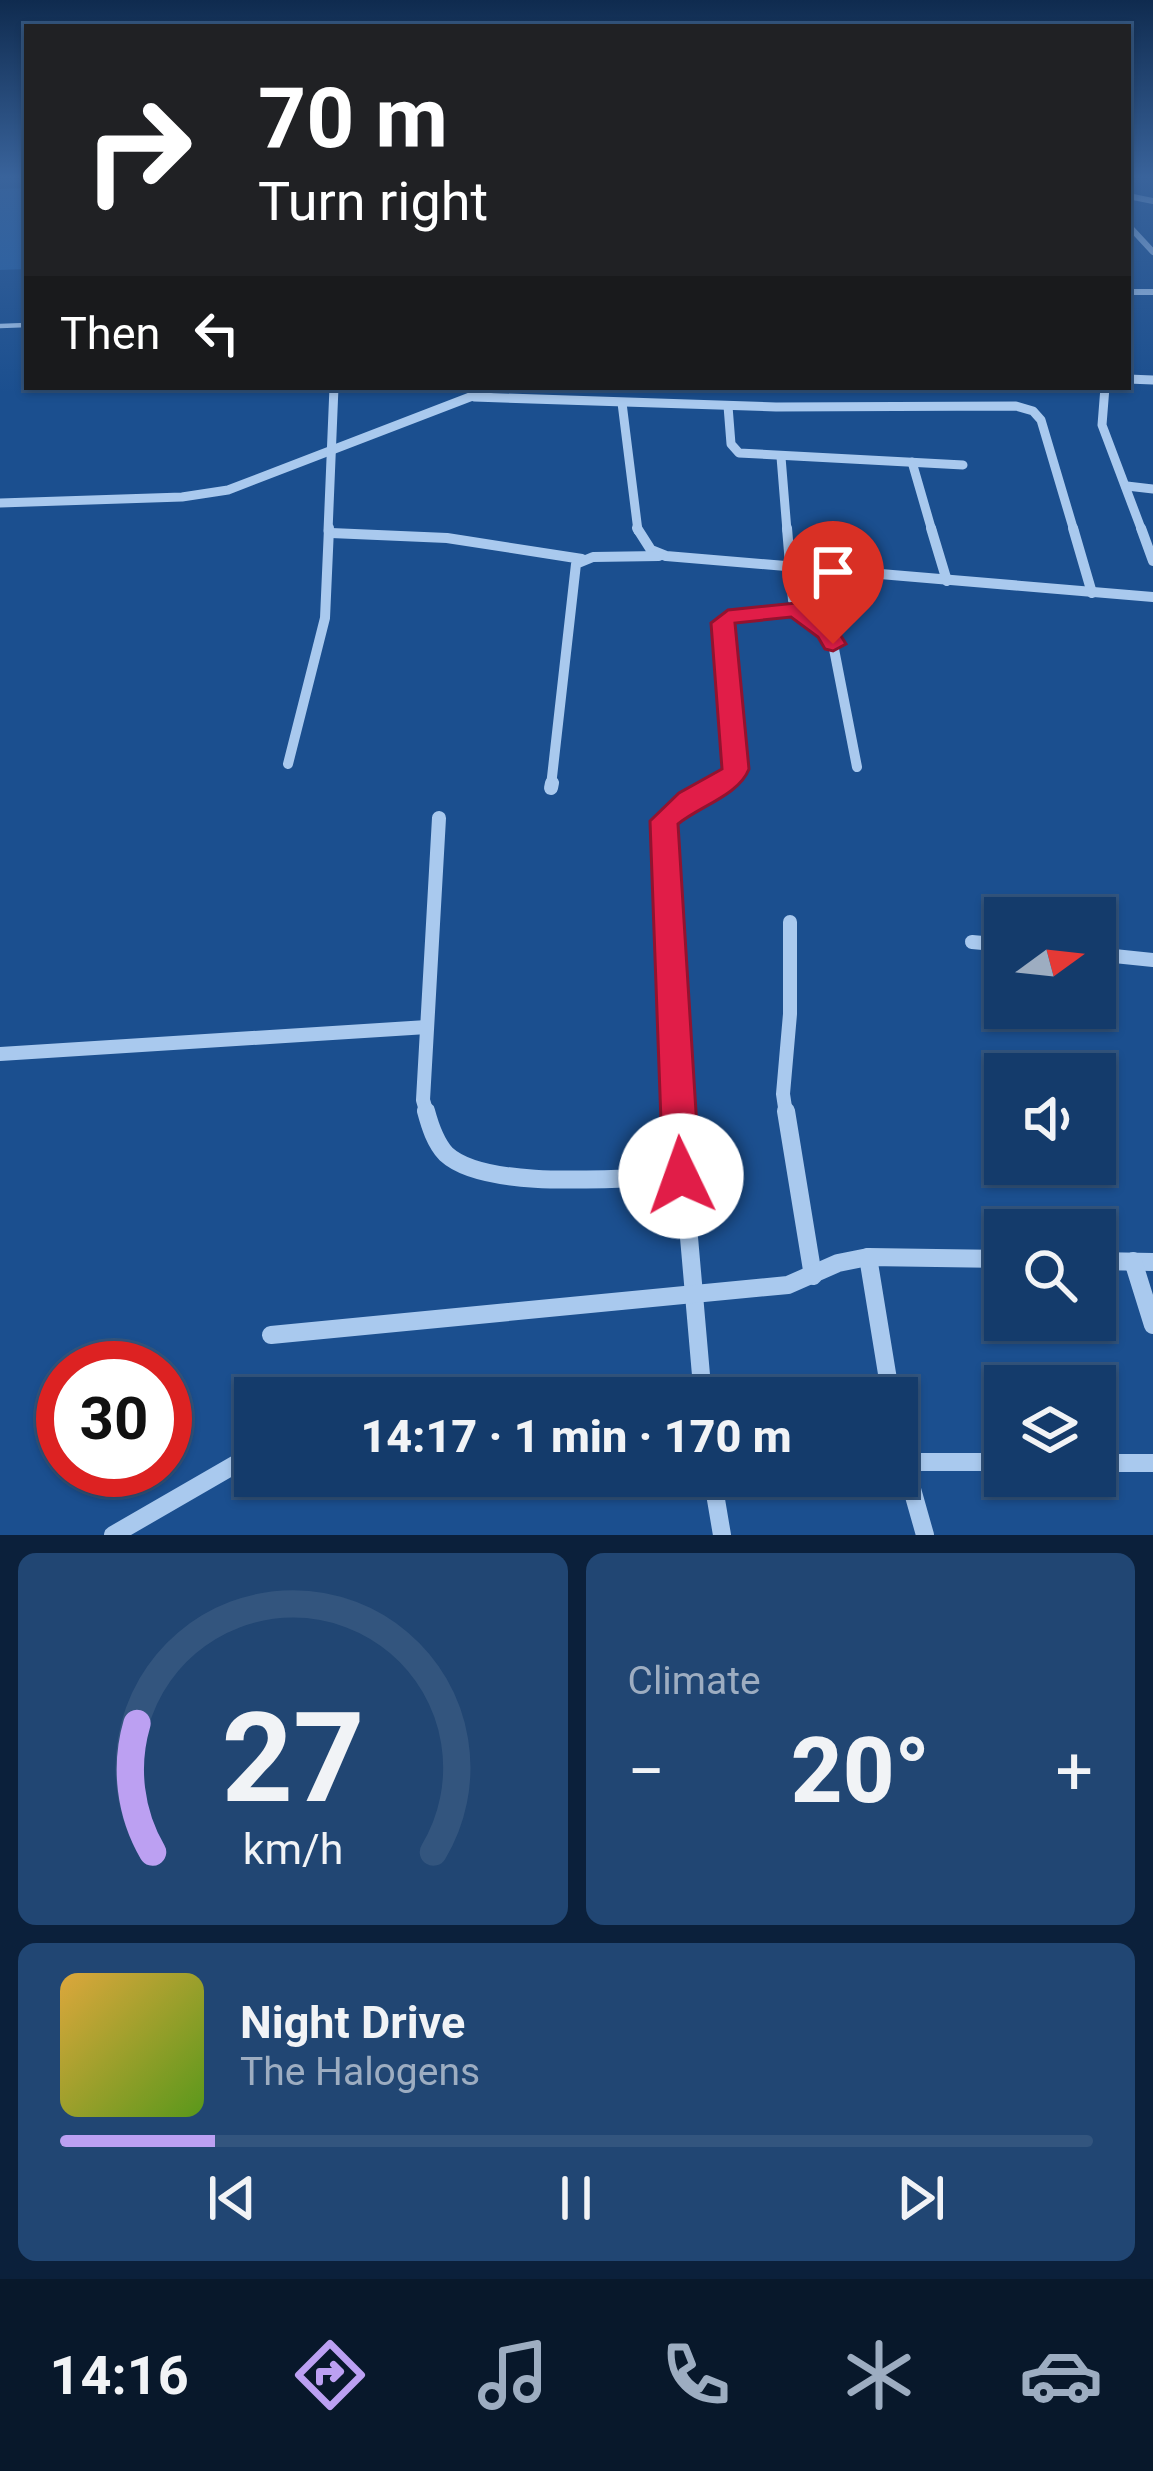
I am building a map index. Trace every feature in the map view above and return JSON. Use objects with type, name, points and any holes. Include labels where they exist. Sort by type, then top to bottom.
[{"type":"street","points":[[288,764],[325,618],[334,390]]},
{"type":"street","points":[[0,503],[182,497],[244,485],[489,390]]},
{"type":"street","points":[[776,390],[776,407]]},
{"type":"street","points":[[1105,390],[1102,425],[1153,561]]},
{"type":"street","points":[[474,397],[776,407],[1016,406],[1033,411],[1041,420],[1059,475],[1092,592]]},
{"type":"street","points":[[622,403],[636,527],[641,541],[666,556]]},
{"type":"street","points":[[728,406],[731,444],[739,453],[962,465]]},
{"type":"street","points":[[781,457],[788,569],[796,610]]},
{"type":"street","points":[[912,462],[947,581]]},
{"type":"street","points":[[1127,486],[1153,489]]},
{"type":"street","points":[[331,533],[447,538],[582,559],[666,556],[1153,598]]},
{"type":"street","points":[[551,788],[573,573],[582,559]]},
{"type":"street","points":[[701,1377],[681,1176],[664,821],[689,800],[731,778],[735,769],[728,732],[722,623],[738,614],[796,610],[827,633],[857,767]]},
{"type":"street","points":[[439,818],[423,1100],[433,1135],[446,1155],[464,1166],[532,1175],[681,1176]]},
{"type":"street","points":[[790,922],[790,1014],[783,1094],[813,1276]]},
{"type":"street","points":[[972,942],[984,943]]},
{"type":"street","points":[[1116,956],[1153,959]]},
{"type":"street","points":[[0,1054],[427,1027]]},
{"type":"street","points":[[868,1257],[888,1377]]},
{"type":"street","points":[[271,1335],[788,1285],[838,1263],[868,1257],[984,1259]]},
{"type":"street","points":[[1143,1261],[1153,1325]]},
{"type":"street","points":[[918,1462],[984,1462]]},
{"type":"street","points":[[1116,1463],[1153,1463]]},
{"type":"street","points":[[113,1535],[234,1465]]},
{"type":"street","points":[[716,1497],[722,1535]]},
{"type":"street","points":[[913,1497],[925,1535]]},
{"type":"shaded area","points":[[0,250],[24,250],[24,269],[0,270]]},
{"type":"route","points":[[681,1176],[664,821],[673,810],[731,778],[735,769],[728,732],[722,623],[728,617],[756,612],[796,610],[827,633],[833,644]]}]
